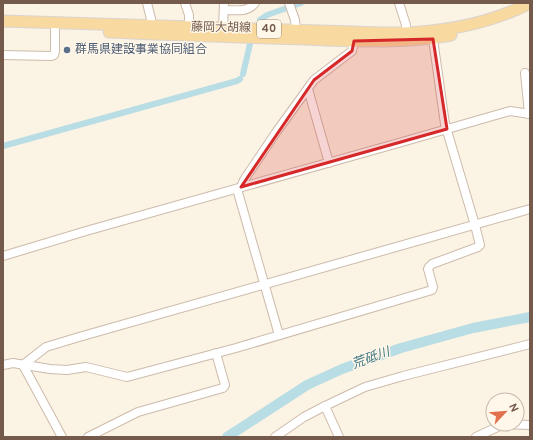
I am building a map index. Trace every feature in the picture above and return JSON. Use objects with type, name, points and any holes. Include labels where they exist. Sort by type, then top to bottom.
[{"type":"main road","name":"藤岡大胡線","points":[[3,29],[151,30],[189,27],[361,32],[431,31],[456,27],[504,14],[530,3]]},
{"type":"main road","name":"藤岡大胡線","points":[[3,21],[354,41],[395,41],[432,39],[482,28],[530,12]]},
{"type":"street","points":[[147,3],[150,13],[151,30]]},
{"type":"street","points":[[185,3],[189,14],[189,27]]},
{"type":"street","points":[[223,28],[224,7],[242,10],[250,8],[255,3]]},
{"type":"street","points":[[399,3],[406,25],[406,32]]},
{"type":"street","points":[[290,5],[295,20],[296,30]]},
{"type":"street","points":[[3,55],[54,55],[56,30]]},
{"type":"street","points":[[3,365],[13,363],[56,370],[86,367],[127,377],[216,353],[432,290],[433,288],[428,269],[432,264],[480,245],[445,124],[432,39]]},
{"type":"street","points":[[279,335],[264,285],[239,188],[295,101],[308,89],[314,80],[352,51],[354,41]]},
{"type":"street","points":[[3,256],[86,231],[507,112],[530,114],[525,73]]},
{"type":"street","points":[[308,89],[329,163]]},
{"type":"street","points":[[23,365],[46,347],[78,337],[530,209]]},
{"type":"street","points":[[275,437],[304,417],[365,387],[530,344]]},
{"type":"street","points":[[88,437],[138,412],[223,388],[225,385],[216,353]]},
{"type":"street","points":[[23,365],[62,437]]},
{"type":"street","points":[[325,406],[339,437]]},
{"type":"street","points":[[476,437],[504,424],[530,425]]},
{"type":"highlighted area","points":[[433,39],[447,129],[241,187],[314,80],[352,51],[354,41]]},
{"type":"waterway","points":[[260,20],[267,15],[301,3]]},
{"type":"waterway","points":[[243,74],[250,44]]},
{"type":"waterway","points":[[3,146],[240,79]]},
{"type":"waterway","name":"荒砥川","points":[[227,437],[307,385],[342,369],[401,348],[473,328],[530,317]]},
{"type":"place","name":"群馬県建設事業協同組合","points":[[67,50]]}]
